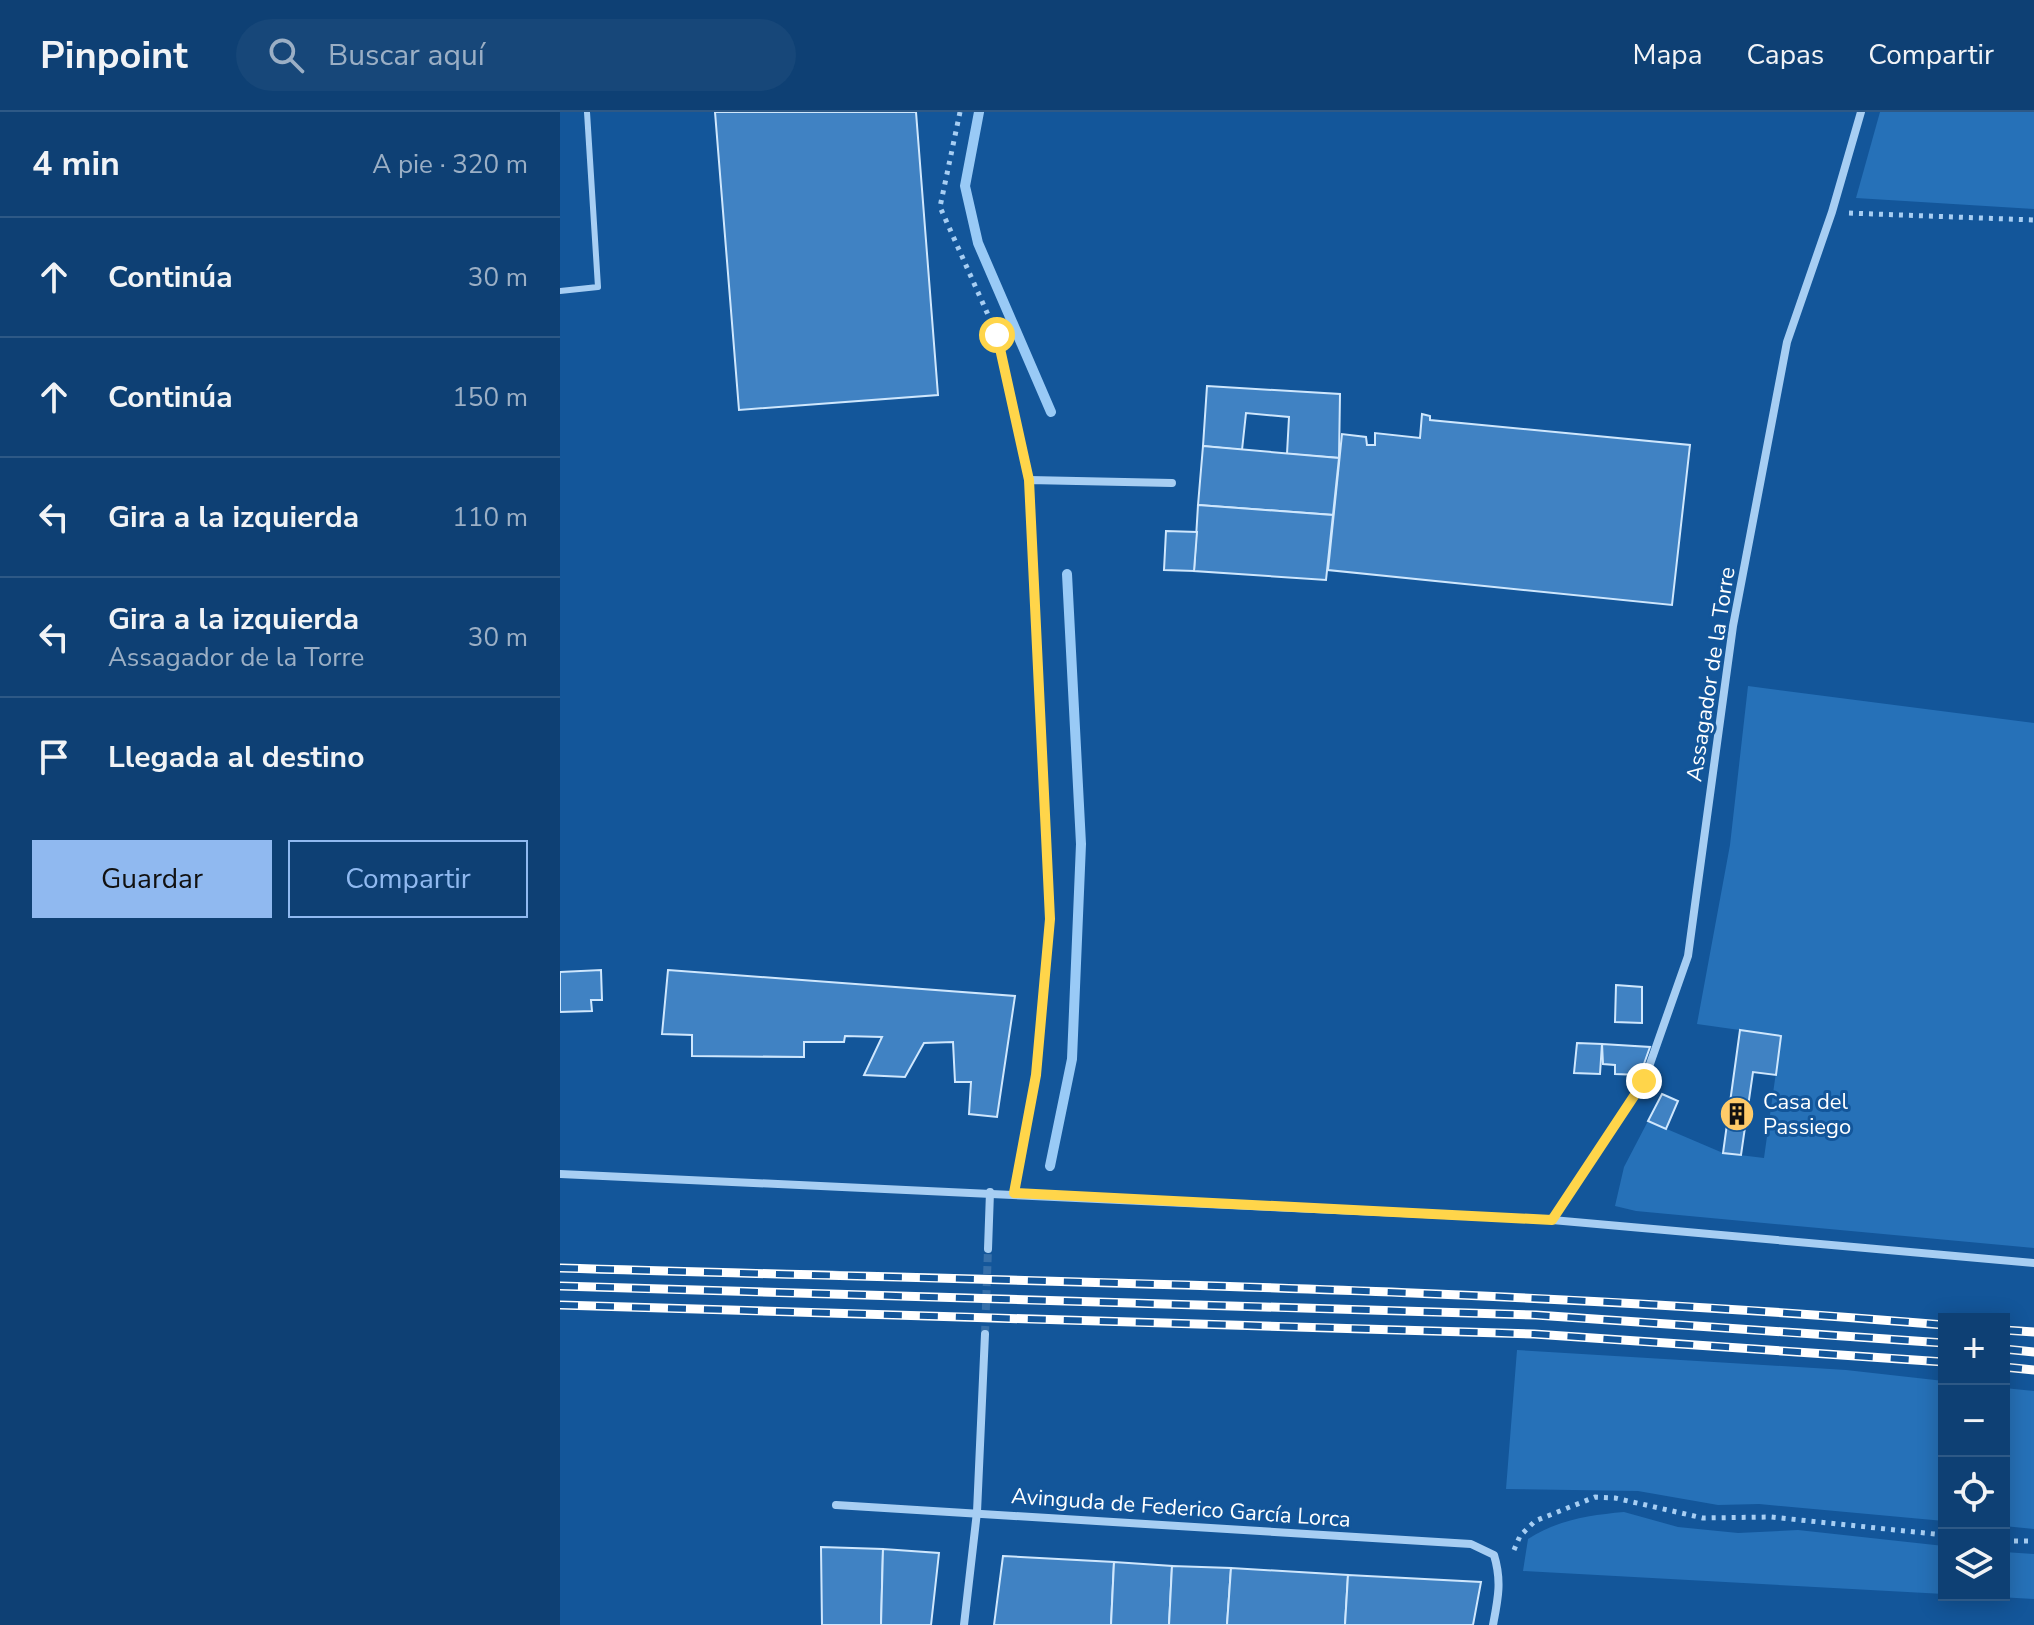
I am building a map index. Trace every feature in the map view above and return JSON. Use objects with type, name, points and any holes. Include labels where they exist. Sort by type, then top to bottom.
[{"type":"street","name":"Assagador de la Torre","points":[[1552,1220],[1644,1081],[1688,956],[1733,626],[1787,342],[1832,212],[1861,112]]},
{"type":"street","points":[[1014,1193],[1036,1075],[1050,919],[1029,480],[1172,483]]},
{"type":"street","points":[[560,1174],[1552,1220],[2034,1263]]},
{"type":"street","points":[[988,1249],[990,1192]]},
{"type":"street","points":[[964,1625],[977,1512],[985,1334]]},
{"type":"street","name":"Avinguda de Federico García Lorca","points":[[836,1505],[1471,1544],[1494,1555],[1501,1581]]},
{"type":"street","points":[[1493,1625],[1501,1581]]},
{"type":"lane","points":[[560,291],[598,287],[587,112]]},
{"type":"path","points":[[960,112],[940,207],[997,335],[1029,480]]},
{"type":"path","points":[[1832,212],[2034,220]]},
{"type":"path","points":[[1501,1581],[1520,1536],[1535,1521],[1595,1497],[1615,1498],[1703,1518],[1771,1517],[1938,1534]]},
{"type":"path","points":[[2010,1541],[2034,1541]]},
{"type":"shaded area","points":[[1880,112],[2034,112],[2034,209],[1856,198]]},
{"type":"shaded area","points":[[1748,686],[2034,723],[2034,1248],[1636,1211],[1615,1206],[1624,1167],[1648,1121],[1723,1153],[1764,1158],[1781,1036],[1697,1024],[1730,845]]},
{"type":"shaded area","points":[[1517,1350],[1846,1370],[1938,1380],[1938,1520],[1759,1504],[1718,1505],[1638,1491],[1506,1489]]},
{"type":"shaded area","points":[[2010,1389],[2034,1391],[2034,1529],[2010,1527]]},
{"type":"shaded area","points":[[1624,1512],[1678,1527],[1738,1533],[1798,1530],[1938,1545],[1938,1594],[1523,1571],[1528,1539],[1550,1527]]},
{"type":"shaded area","points":[[2010,1552],[2034,1554],[2034,1599],[2010,1598]]},
{"type":"building","points":[[715,112],[916,112],[938,395],[739,410]]},
{"type":"building","points":[[1207,386],[1340,394],[1339,458],[1287,454],[1289,417],[1246,413],[1242,450],[1203,446]]},
{"type":"building","points":[[1422,414],[1430,416],[1430,420],[1690,445],[1672,605],[1328,570],[1342,434],[1366,437],[1367,445],[1375,445],[1375,433],[1420,438]]},
{"type":"building","points":[[1203,446],[1339,458],[1333,515],[1198,505]]},
{"type":"building","points":[[1198,505],[1333,515],[1326,580],[1194,571]]},
{"type":"building","points":[[1166,531],[1197,532],[1194,571],[1164,570]]},
{"type":"building","points":[[601,970],[602,1000],[591,1000],[592,1011],[560,1012],[560,972]]},
{"type":"building","points":[[668,970],[1015,996],[997,1117],[969,1114],[971,1082],[955,1082],[953,1042],[924,1043],[905,1077],[864,1075],[882,1037],[845,1036],[844,1042],[804,1042],[804,1057],[692,1056],[692,1035],[662,1034]]},
{"type":"building","points":[[1616,985],[1642,987],[1642,1023],[1615,1022]]},
{"type":"building","name":"Casa del Passiego","points":[[1740,1030],[1781,1036],[1776,1075],[1753,1072],[1741,1155],[1723,1153]]},
{"type":"building","points":[[1577,1043],[1602,1044],[1600,1074],[1574,1073]]},
{"type":"building","points":[[1602,1044],[1650,1047],[1640,1075],[1615,1074],[1615,1065],[1603,1064]]},
{"type":"building","points":[[1662,1094],[1678,1101],[1666,1129],[1648,1121]]},
{"type":"building","points":[[821,1547],[883,1549],[881,1625],[822,1625]]},
{"type":"building","points":[[883,1549],[939,1553],[931,1625],[881,1625]]},
{"type":"building","points":[[1003,1556],[1114,1562],[1111,1625],[994,1625]]},
{"type":"building","points":[[1114,1562],[1172,1566],[1169,1625],[1111,1625]]},
{"type":"building","points":[[1172,1566],[1231,1568],[1227,1625],[1169,1625]]},
{"type":"building","points":[[1231,1568],[1348,1575],[1345,1625],[1227,1625]]},
{"type":"building","points":[[1348,1575],[1481,1582],[1473,1625],[1345,1625]]},
{"type":"waterway","points":[[979,112],[965,186],[978,243],[1051,412]]},
{"type":"waterway","points":[[1050,1166],[1072,1059],[1081,844],[1067,574]]},
{"type":"tunnel","points":[[985,1334],[988,1249]]},
{"type":"railway","points":[[560,1268],[1426,1294],[1771,1312],[1938,1325]]},
{"type":"railway","points":[[560,1286],[1536,1315],[1938,1343]]},
{"type":"railway","points":[[560,1305],[1534,1334],[1938,1362]]},
{"type":"railway","points":[[2010,1330],[2034,1332]]},
{"type":"railway","points":[[2010,1350],[2034,1352]]},
{"type":"railway","points":[[2010,1368],[2034,1370]]},
{"type":"place","name":"Casa del Passiego","points":[[1737,1114]]},
{"type":"route","points":[[997,335],[1029,480],[1050,919],[1036,1075],[1014,1193],[1552,1220],[1644,1081]]}]
